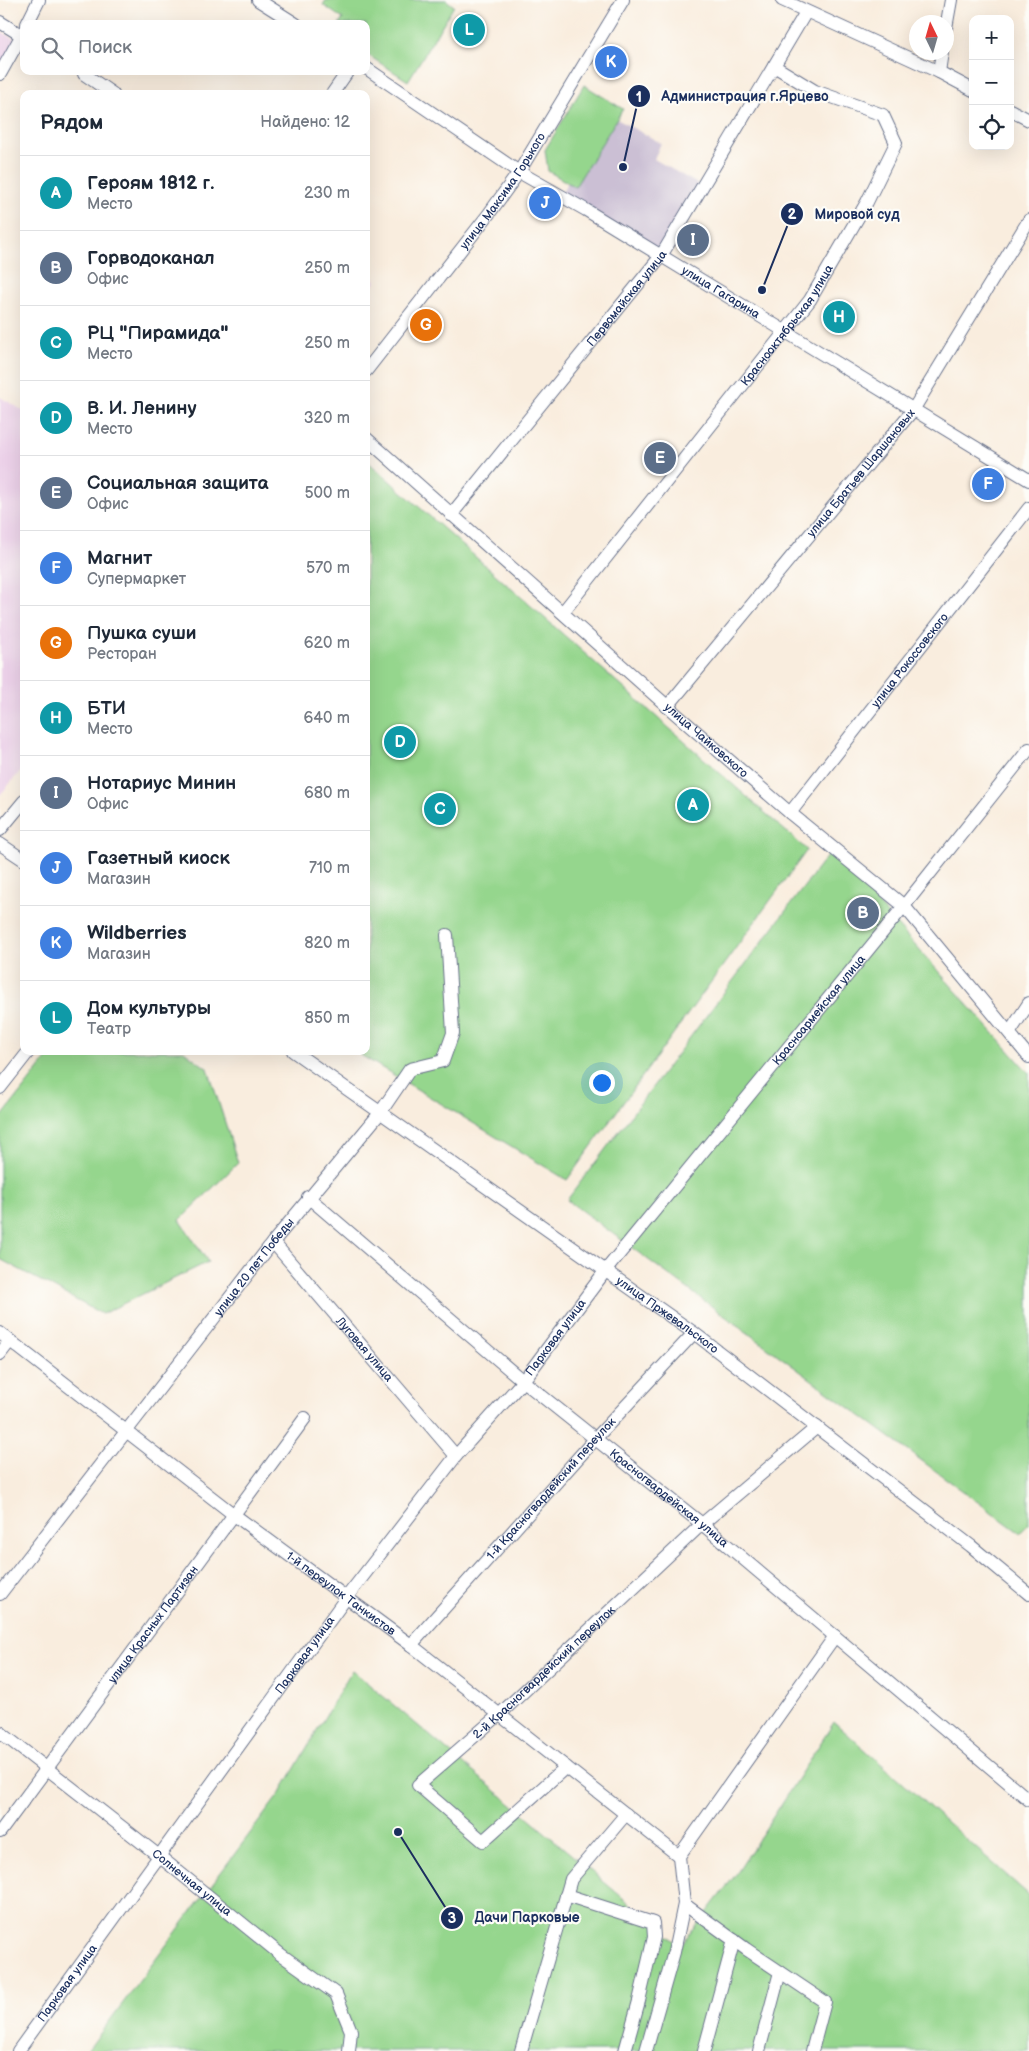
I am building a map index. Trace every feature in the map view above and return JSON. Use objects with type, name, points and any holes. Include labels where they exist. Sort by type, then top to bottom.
[{"type":"street","points":[[29,20],[39,0]]},
{"type":"street","points":[[258,0],[290,20]]},
{"type":"street","name":"улица Максима Горького","points":[[370,366],[488,215],[519,172],[623,0]]},
{"type":"street","points":[[782,0],[939,72],[969,88]]},
{"type":"street","points":[[948,15],[951,0]]},
{"type":"street","name":"Первомайская улица","points":[[451,515],[661,256],[806,12]]},
{"type":"street","points":[[0,22],[20,29]]},
{"type":"street","points":[[0,74],[20,37]]},
{"type":"street","points":[[939,72],[941,60]]},
{"type":"street","name":"Краснооктябрьская улица","points":[[563,612],[785,332],[818,287],[867,202],[896,143],[883,115],[815,91],[774,66]]},
{"type":"street","name":"улица Гагарина","points":[[370,71],[519,172],[661,256],[1029,480]]},
{"type":"street","points":[[85,75],[107,90]]},
{"type":"street","points":[[335,90],[345,75]]},
{"type":"street","points":[[1014,112],[1029,120]]},
{"type":"street","name":"улица Братьев Шаршановых","points":[[668,707],[913,410],[1029,220]]},
{"type":"street","name":"улица Чайковского","points":[[370,442],[668,707],[790,813],[904,906],[1029,1057]]},
{"type":"street","name":"улица Рокоссовского","points":[[790,813],[1029,508]]},
{"type":"street","name":"Красноармейская улица","points":[[606,1270],[904,906],[1029,749]]},
{"type":"street","points":[[0,830],[20,806]]},
{"type":"street","points":[[0,844],[20,857]]},
{"type":"street","name":"улица 20 лет Победы","points":[[0,1594],[308,1197],[380,1113],[410,1068],[442,1060],[453,1033],[447,935]]},
{"type":"street","points":[[1010,1032],[1029,1003]]},
{"type":"street","points":[[0,1088],[26,1055]]},
{"type":"street","name":"улица Пржевальского","points":[[299,1055],[694,1333],[972,1546],[1029,1594]]},
{"type":"street","name":"Красногвардейская улица","points":[[308,1197],[523,1381],[702,1524],[1029,1800]]},
{"type":"street","name":"Луговая улица","points":[[273,1242],[456,1456]]},
{"type":"street","name":"Парковая улица","points":[[18,2051],[346,1598],[456,1456],[523,1381],[606,1270]]},
{"type":"street","name":"1-й Красногвардейский переулок","points":[[411,1645],[595,1439],[694,1333]]},
{"type":"street","points":[[0,1354],[5,1337]]},
{"type":"street","name":"1-й переулок Танкистов","points":[[5,1337],[233,1514],[411,1645],[678,1856]]},
{"type":"street","name":"улица Красных Партизан","points":[[0,1832],[305,1418]]},
{"type":"street","name":"2-й Красногвардейский переулок","points":[[566,1767],[483,1841],[418,1785],[500,1714],[702,1524],[817,1427]]},
{"type":"street","points":[[646,2051],[674,1952],[684,1904],[678,1856],[835,1636]]},
{"type":"street","name":"Солнечная улица","points":[[0,1732],[159,1856],[280,1954],[336,1994],[351,2031],[349,2051]]},
{"type":"street","points":[[521,2051],[571,1879],[626,1814]]},
{"type":"street","points":[[566,1895],[653,1923],[654,1937],[625,2051]]},
{"type":"street","points":[[684,1904],[824,2002],[812,2051]]},
{"type":"street","points":[[704,2051],[734,1940]]},
{"type":"street","points":[[759,2051],[780,1972]]},
{"type":"shaded area","points":[[0,31],[18,41],[0,72]]},
{"type":"shaded area","points":[[609,115],[661,143],[654,159],[701,186],[661,254],[561,194]]},
{"type":"shaded area","points":[[370,268],[376,282],[370,289]]},
{"type":"shaded area","points":[[0,397],[20,409],[20,772],[0,795]]},
{"type":"green space","points":[[326,0],[446,0],[454,6],[408,81],[370,57],[370,20],[342,20],[323,5]]},
{"type":"green space","points":[[584,85],[623,109],[575,187],[548,171],[545,150]]},
{"type":"green space","points":[[370,464],[807,850],[567,1180],[361,1055],[370,1055]]},
{"type":"green space","points":[[831,851],[1029,1073],[1029,1524],[1020,1533],[567,1200]]},
{"type":"green space","points":[[50,1055],[189,1055],[208,1069],[238,1163],[180,1220],[208,1262],[102,1314],[0,1259],[0,1119]]},
{"type":"green space","points":[[352,1670],[680,1946],[737,1873],[834,1722],[1029,1895],[1029,2051],[87,2051],[281,1792]]},
{"type":"place","name":"Дом культуры","points":[[469,30]]},
{"type":"place","name":"Wildberries","points":[[611,62]]},
{"type":"place","name":"Администрация г.Ярцево","points":[[623,167]]},
{"type":"place","name":"Газетный киоск","points":[[545,203]]},
{"type":"place","name":"Нотариус Минин","points":[[693,240]]},
{"type":"place","name":"Мировой суд","points":[[762,290]]},
{"type":"place","name":"БТИ","points":[[839,317]]},
{"type":"place","name":"Пушка суши","points":[[426,325]]},
{"type":"place","name":"Социальная защита","points":[[660,458]]},
{"type":"place","name":"Магнит","points":[[988,484]]},
{"type":"place","name":"В. И. Ленину","points":[[400,742]]},
{"type":"place","name":"Героям 1812 г.","points":[[693,805]]},
{"type":"place","name":"РЦ \"Пирамида\"","points":[[440,809]]},
{"type":"place","name":"Горводоканал","points":[[863,913]]},
{"type":"place","name":"Дачи Парковые","points":[[398,1832]]}]
